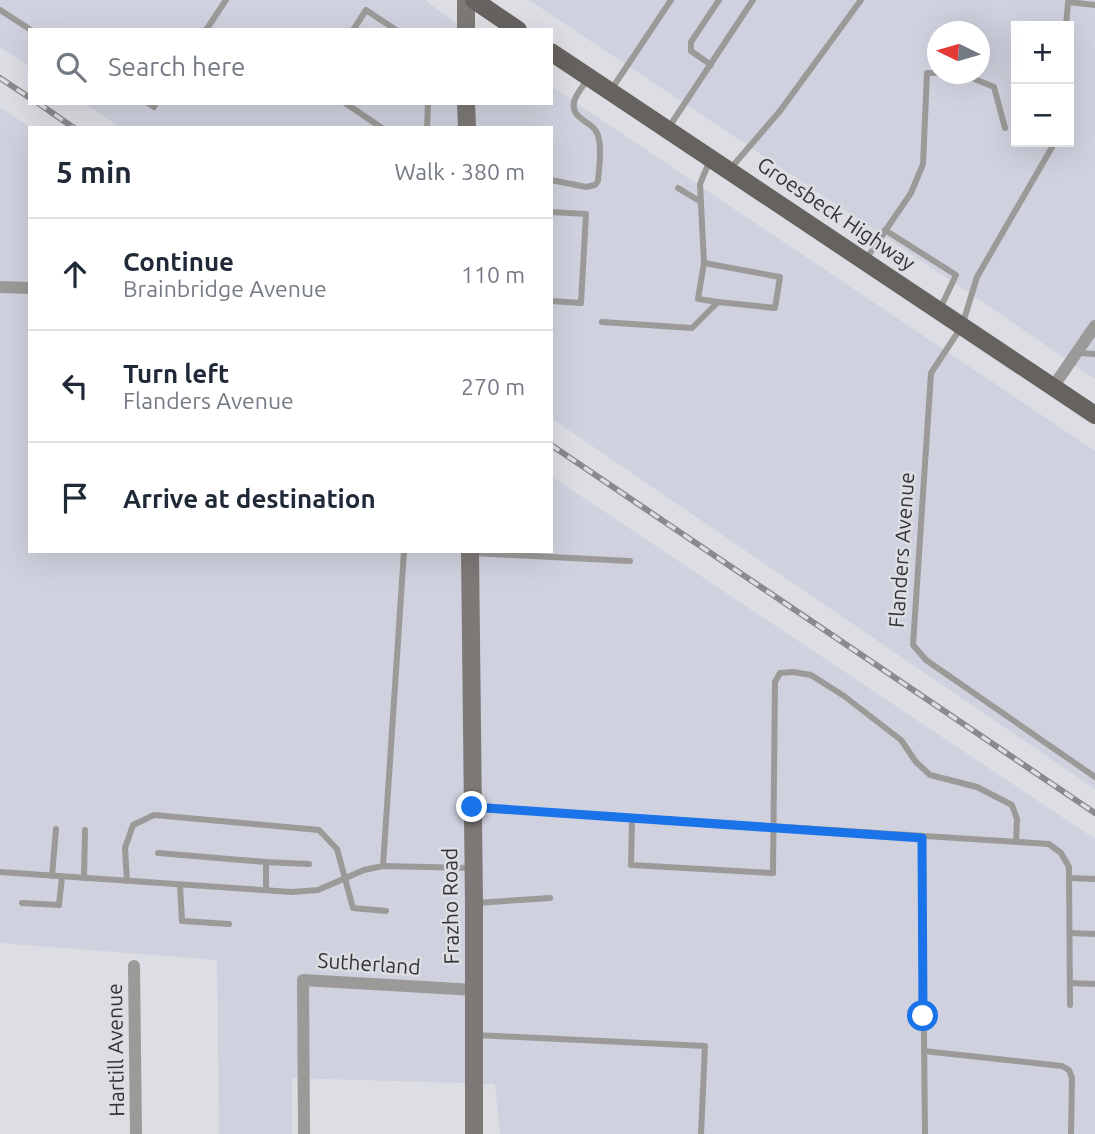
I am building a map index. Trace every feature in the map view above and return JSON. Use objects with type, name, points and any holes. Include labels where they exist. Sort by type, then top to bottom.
[{"type":"main road","points":[[474,0],[515,28]]},
{"type":"main road","name":"Groesbeck Highway","points":[[553,53],[1095,415]]},
{"type":"street","points":[[466,0],[466,28]]},
{"type":"street","points":[[466,105],[467,126]]},
{"type":"street","points":[[0,287],[28,288]]},
{"type":"street","points":[[1054,387],[1095,326]]},
{"type":"street","name":"Frazho Road","points":[[470,553],[474,1134]]},
{"type":"street","name":"Hartill Avenue","points":[[134,966],[136,1134]]},
{"type":"street","name":"Sutherland","points":[[304,1134],[303,980],[475,990]]},
{"type":"lane","points":[[207,28],[226,0]]},
{"type":"lane","points":[[610,91],[671,0]]},
{"type":"lane","points":[[711,65],[691,51],[691,42],[719,0]]},
{"type":"lane","points":[[667,129],[753,0]]},
{"type":"lane","points":[[729,171],[780,111],[861,0]]},
{"type":"lane","points":[[1066,21],[1068,2],[1095,5]]},
{"type":"lane","points":[[0,10],[28,28]]},
{"type":"lane","points":[[354,28],[366,10],[393,28]]},
{"type":"lane","points":[[865,261],[911,193],[923,164],[927,72]]},
{"type":"lane","points":[[553,180],[586,187],[596,185],[598,181],[597,131],[575,115],[572,107],[589,77]]},
{"type":"lane","points":[[987,84],[994,87],[1004,128]]},
{"type":"lane","points":[[348,105],[379,126]]},
{"type":"lane","points":[[427,126],[428,105]]},
{"type":"lane","points":[[962,326],[977,277],[1052,147]]},
{"type":"lane","points":[[704,263],[780,277],[775,308],[698,299],[704,263],[700,184],[711,159]]},
{"type":"lane","points":[[678,188],[701,202]]},
{"type":"lane","points":[[553,212],[586,214],[581,303],[553,301]]},
{"type":"lane","points":[[885,230],[956,275],[940,311]]},
{"type":"lane","points":[[602,322],[692,328],[718,302]]},
{"type":"lane","name":"Flanders Avenue","points":[[962,326],[931,373],[913,645],[926,660],[1095,777]]},
{"type":"lane","points":[[1078,353],[1095,354]]},
{"type":"lane","points":[[383,866],[404,553]]},
{"type":"lane","points":[[488,553],[631,561]]},
{"type":"lane","points":[[632,818],[631,865],[774,873],[775,682],[780,673],[793,672],[811,675],[844,696],[901,740],[916,762],[930,775],[977,787],[1012,805],[1017,819],[1016,842]]},
{"type":"lane","points":[[472,807],[922,838],[1049,844],[1061,853],[1069,867],[1070,1005]]},
{"type":"lane","points":[[127,881],[125,848],[133,825],[154,815],[319,830],[337,849],[353,908],[386,911]]},
{"type":"lane","points":[[52,876],[56,829]]},
{"type":"lane","points":[[84,878],[85,830]]},
{"type":"lane","points":[[922,838],[925,1134]]},
{"type":"lane","points":[[158,853],[309,864]]},
{"type":"lane","points":[[265,862],[265,890]]},
{"type":"lane","points":[[0,872],[292,892],[318,890],[364,870],[383,866],[474,868]]},
{"type":"lane","points":[[22,903],[59,905],[62,877]]},
{"type":"lane","points":[[1070,878],[1095,879]]},
{"type":"lane","points":[[180,885],[182,921],[229,924]]},
{"type":"lane","points":[[474,904],[550,898]]},
{"type":"lane","points":[[1070,933],[1095,934]]},
{"type":"lane","points":[[1070,983],[1095,984]]},
{"type":"lane","points":[[474,1035],[705,1046],[701,1134]]},
{"type":"lane","points":[[924,1051],[1062,1066],[1069,1070],[1072,1078],[1071,1134]]},
{"type":"shaded area","points":[[0,0],[425,0],[462,28],[28,28],[28,66],[0,47]]},
{"type":"shaded area","points":[[529,0],[1095,0],[1095,379],[980,300]]},
{"type":"shaded area","points":[[553,87],[1095,451],[1095,789],[553,419],[553,126],[118,126],[87,105],[553,105]]},
{"type":"shaded area","points":[[0,107],[28,126],[28,553],[553,553],[553,477],[1095,839],[1095,1134],[500,1134],[495,1084],[292,1078],[292,1134],[219,1134],[217,960],[0,943]]},
{"type":"railway","points":[[0,78],[28,97]]},
{"type":"railway","points":[[41,105],[71,126]]},
{"type":"railway","points":[[553,446],[1095,813]]},
{"type":"route","points":[[472,807],[922,838],[923,1016]]}]
